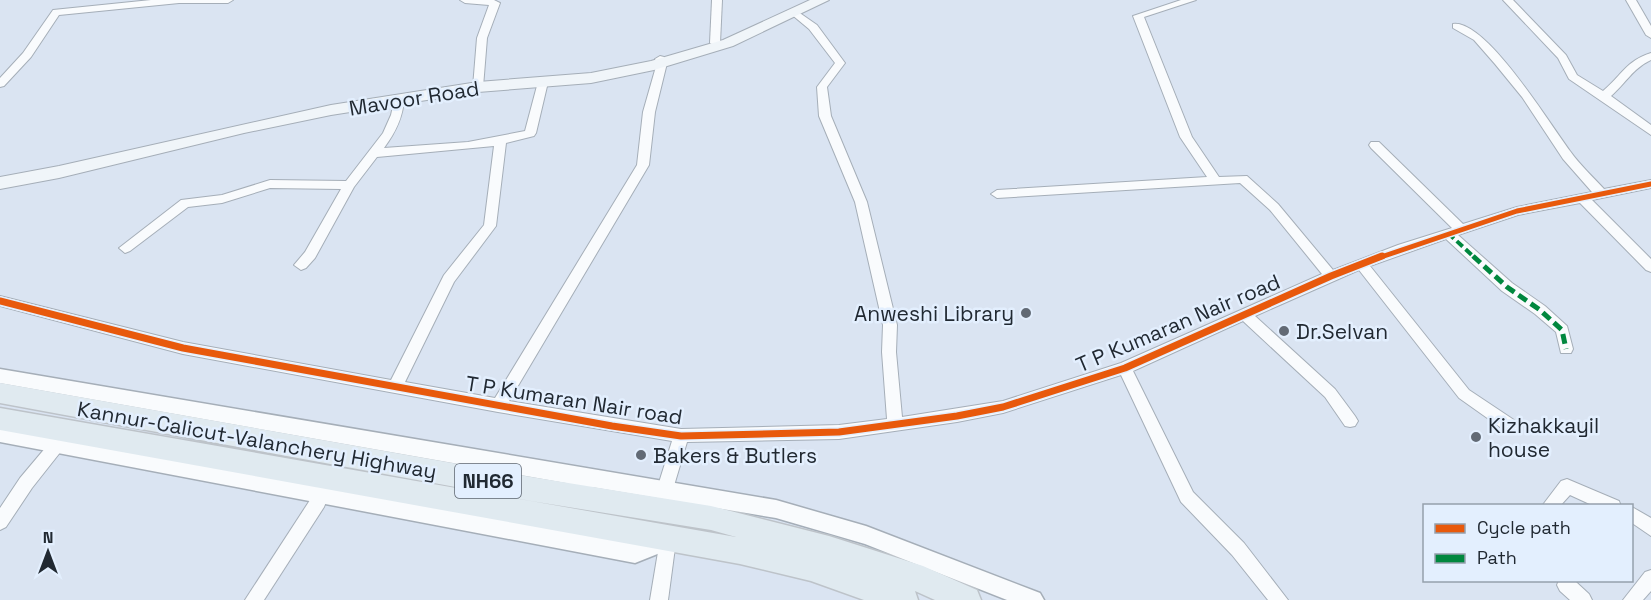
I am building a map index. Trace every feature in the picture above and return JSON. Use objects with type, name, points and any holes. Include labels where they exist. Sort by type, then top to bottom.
[{"type":"highway","name":"Kannur-Calicut-Valanchery Highway","points":[[0,393],[590,499],[711,518],[829,549],[913,577],[967,600]]},
{"type":"highway","name":"Kannur-Calicut-Valanchery Highway","points":[[0,419],[621,529],[668,540],[740,551],[811,568],[904,600]]},
{"type":"main road","name":"Mavoor Road","points":[[0,178],[63,167],[246,123],[334,105],[478,85],[593,73],[661,61],[715,43],[812,0]]},
{"type":"main road","name":"Mavoor Road","points":[[0,183],[59,172],[244,128],[399,99],[478,85],[591,78],[728,44],[822,0]]},
{"type":"street","points":[[0,84],[27,56],[56,12],[182,0],[228,0]]},
{"type":"street","points":[[465,0],[495,1],[482,38],[478,85]]},
{"type":"street","points":[[715,43],[717,0]]},
{"type":"street","points":[[1191,0],[1138,16],[1186,137],[1216,181]]},
{"type":"street","points":[[1508,0],[1562,57],[1573,77],[1604,96],[1651,131]]},
{"type":"street","points":[[1631,0],[1651,35]]},
{"type":"street","points":[[794,12],[813,27],[840,63],[822,87],[825,116],[861,202],[888,314],[895,424]]},
{"type":"street","points":[[1457,26],[1478,38],[1499,62],[1526,96],[1567,156],[1602,195]]},
{"type":"street","points":[[1604,96],[1620,82],[1632,65],[1651,56]]},
{"type":"street","points":[[498,406],[642,165],[649,112],[661,61]]},
{"type":"street","points":[[374,153],[468,146],[530,133],[543,82]]},
{"type":"street","points":[[302,265],[310,255],[349,185],[392,130],[399,99]]},
{"type":"street","points":[[395,387],[449,279],[490,226],[500,141]]},
{"type":"street","points":[[1375,145],[1507,287],[1540,310],[1562,330],[1566,349]]},
{"type":"street","points":[[997,194],[1243,179],[1274,207],[1331,276]]},
{"type":"street","points":[[126,248],[184,203],[222,199],[270,184],[349,185]]},
{"type":"street","name":"T P Kumaran Nair road","points":[[0,301],[183,348],[498,406],[681,436],[839,432],[1003,407],[1125,368],[1331,276],[1454,231],[1517,210],[1553,201],[1602,195],[1651,184]]},
{"type":"street","points":[[1583,198],[1651,267]]},
{"type":"street","points":[[1361,264],[1464,394],[1512,427]]},
{"type":"street","points":[[1245,314],[1330,393],[1350,422]]},
{"type":"street","points":[[1125,368],[1187,497],[1238,549],[1279,600]]},
{"type":"street","points":[[0,376],[776,509],[866,535],[1033,600]]},
{"type":"street","points":[[0,434],[635,553],[668,540]]},
{"type":"street","points":[[665,489],[681,436]]},
{"type":"street","points":[[0,522],[26,483],[57,445]]},
{"type":"street","points":[[572,475],[590,499]]},
{"type":"street","points":[[1552,504],[1567,486],[1608,504]]},
{"type":"street","points":[[254,600],[318,502]]},
{"type":"street","points":[[1633,515],[1651,528]]},
{"type":"street","points":[[659,600],[668,540]]},
{"type":"street","points":[[1632,600],[1651,578]]},
{"type":"street","points":[[1567,582],[1566,585],[1583,600]]},
{"type":"marked path","points":[[1448,233],[1507,287],[1540,310],[1562,330],[1566,349]]},
{"type":"cycle path","points":[[0,301],[183,348],[612,426],[681,436],[839,432],[957,416],[1003,407],[1125,368],[1331,276],[1403,248],[1517,211],[1651,184]]},
{"type":"place","name":"Anweshi Library","points":[[1026,313]]},
{"type":"place","name":"Dr.Selvan","points":[[1284,331]]},
{"type":"place","name":"Kizhakkayil house","points":[[1476,437]]},
{"type":"place","name":"Bakers & Butlers","points":[[641,455]]}]
